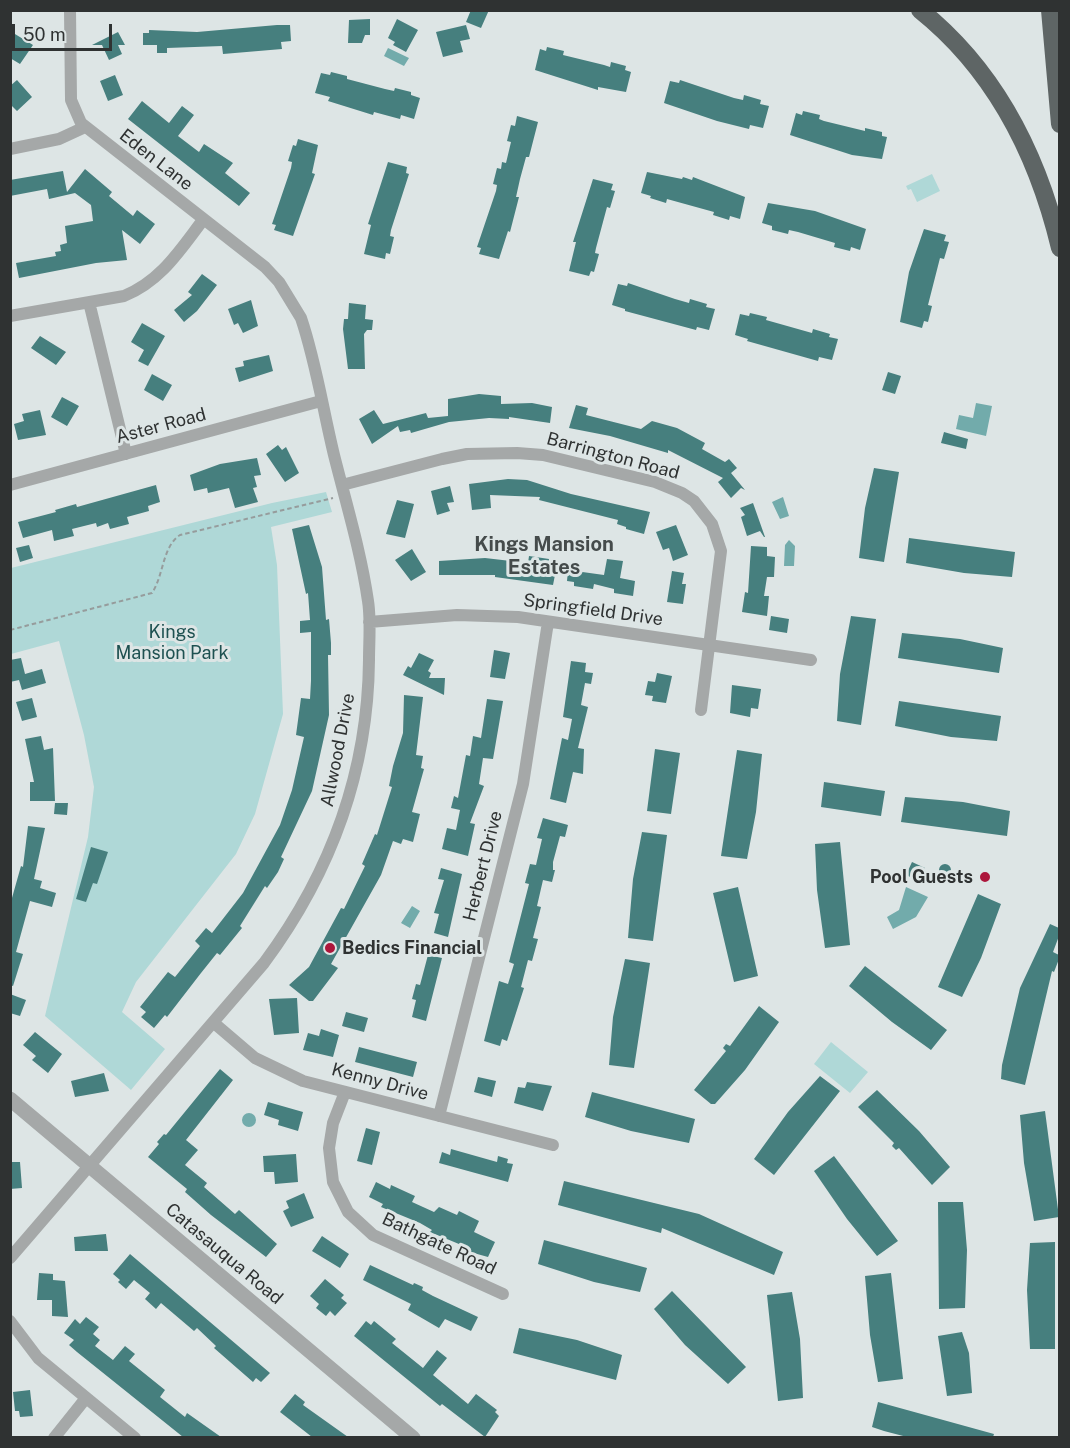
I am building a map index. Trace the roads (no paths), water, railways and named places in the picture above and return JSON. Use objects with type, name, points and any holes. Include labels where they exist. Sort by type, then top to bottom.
[{"type":"highway","points":[[920,10],[963,51],[1007,111],[1042,185],[1059,248]]},
{"type":"highway","points":[[1050,10],[1059,124]]},
{"type":"street","name":"Eden Lane","points":[[70,10],[71,100],[85,127],[265,267],[293,302]]},
{"type":"street","points":[[10,149],[59,139],[85,127]]},
{"type":"street","points":[[10,316],[124,296],[151,282],[162,272],[203,220]]},
{"type":"street","points":[[89,302],[126,454]]},
{"type":"street","name":"Allwood Drive","points":[[10,1258],[88,1165],[214,1023],[289,930],[328,857],[355,778],[364,728],[369,676],[369,602],[305,329],[293,302]]},
{"type":"street","name":"Aster Road","points":[[10,484],[321,401]]},
{"type":"street","name":"Barrington Road","points":[[343,490],[442,459],[492,452],[543,455],[669,486],[699,507],[717,537],[721,551],[711,646],[701,710]]},
{"type":"street","name":"Springfield Drive","points":[[369,622],[467,615],[518,617],[811,660]]},
{"type":"street","name":"Herbert Drive","points":[[439,1116],[523,784],[548,622]]},
{"type":"street","name":"Kenny Drive","points":[[214,1023],[240,1047],[270,1067],[303,1081],[553,1145]]},
{"type":"street","name":"Bathgate Road","points":[[345,1092],[333,1123],[328,1148],[333,1182],[348,1212],[373,1235],[504,1294]]},
{"type":"street","name":"Catasauqua Road","points":[[10,1099],[406,1435]]},
{"type":"street","points":[[10,1321],[38,1358],[135,1437]]},
{"type":"street","points":[[54,1437],[86,1398]]},
{"type":"place","name":"Pool Guests","points":[[985,877]]},
{"type":"place","name":"Bedics Financial","points":[[330,948]]},
{"type":"district","name":"Kings Mansion Estates","points":[[544,556]]},
{"type":"park label","name":"Kings Mansion Park","points":[[172,642]]}]
